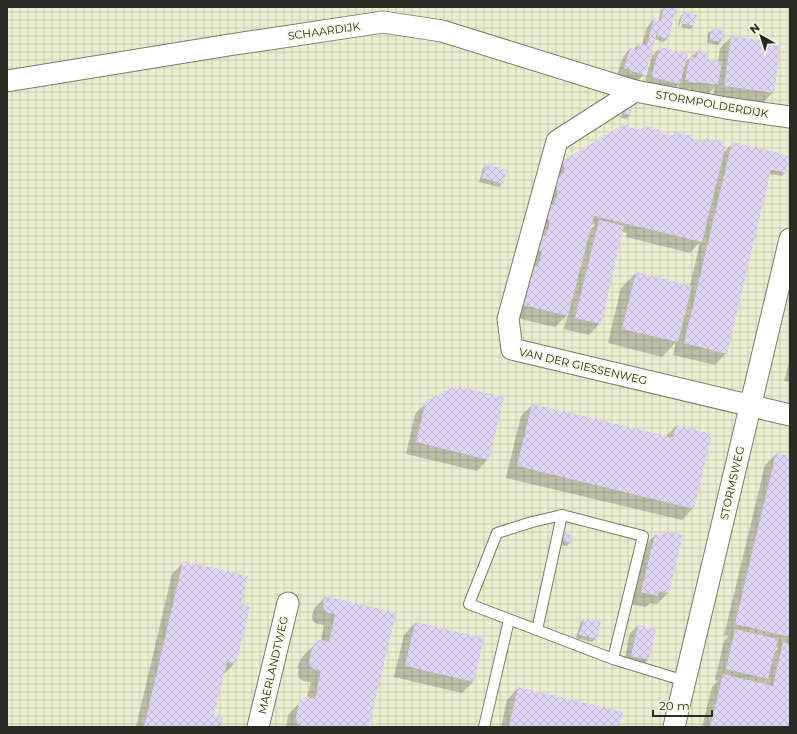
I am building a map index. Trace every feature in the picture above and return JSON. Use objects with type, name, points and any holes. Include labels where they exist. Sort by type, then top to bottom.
[{"type":"street","name":"SCHAARDIJK","points":[[7,81],[383,22],[442,31],[635,91]]},
{"type":"street","name":"STORMPOLDERDIJK","points":[[635,91],[726,108],[790,117]]},
{"type":"street","name":"VAN DER GIESSENWEG","points":[[635,91],[557,141],[508,319],[512,349],[790,415]]},
{"type":"street","name":"STORMSWEG","points":[[674,727],[790,239]]},
{"type":"street","name":"MAERLANDTWEG","points":[[258,727],[288,603]]},
{"type":"lane","points":[[613,660],[643,536],[562,515],[532,522],[497,533],[469,604],[613,660],[685,681]]},
{"type":"lane","points":[[537,630],[562,515]]},
{"type":"lane","points":[[484,727],[509,620]]},
{"type":"shaded area","points":[[7,7],[790,7],[790,727],[7,727]]},
{"type":"building","points":[[664,7],[676,8],[669,39],[657,36],[660,22],[645,75],[624,68],[630,48],[637,50],[639,43],[647,45],[654,18],[661,20]]},
{"type":"building","points":[[684,12],[697,15],[694,26],[681,23]]},
{"type":"building","points":[[711,29],[724,30],[722,42],[710,40]]},
{"type":"building","points":[[731,36],[781,43],[774,93],[724,86]]},
{"type":"building","points":[[660,47],[688,54],[680,84],[651,77]]},
{"type":"building","points":[[698,50],[707,52],[706,59],[722,62],[718,85],[696,83],[685,80],[690,56],[696,58]]},
{"type":"building","points":[[626,106],[632,107],[630,115],[624,114]]},
{"type":"building","points":[[626,123],[628,127],[643,130],[644,126],[660,130],[660,133],[674,136],[675,132],[692,136],[691,139],[705,142],[706,138],[723,142],[722,144],[726,145],[702,242],[594,216],[568,316],[523,305],[534,266],[538,267],[542,251],[538,251],[542,235],[546,236],[550,221],[546,220],[550,204],[554,205],[558,190],[554,189],[558,174],[562,175],[565,168],[561,162]]},
{"type":"building","points":[[732,142],[775,152],[790,158],[786,173],[771,170],[727,354],[684,343]]},
{"type":"building","points":[[486,164],[507,170],[503,184],[482,178]]},
{"type":"building","points":[[599,220],[624,226],[601,324],[575,318]]},
{"type":"building","points":[[636,272],[692,286],[678,342],[622,329]]},
{"type":"building","points":[[456,386],[504,397],[489,460],[416,442],[426,401]]},
{"type":"building","points":[[532,404],[671,437],[673,437],[676,425],[712,434],[694,509],[517,466]]},
{"type":"building","points":[[776,453],[790,456],[790,637],[735,624]]},
{"type":"building","points":[[665,531],[683,535],[669,593],[659,591],[658,596],[641,592],[655,534],[663,536]]},
{"type":"building","points":[[565,533],[573,535],[571,543],[563,541]]},
{"type":"building","points":[[183,561],[248,576],[241,604],[250,607],[236,664],[227,662],[214,716],[223,718],[221,727],[144,727]]},
{"type":"building","points":[[325,596],[396,613],[369,727],[302,727],[297,723],[296,718],[299,703],[303,698],[308,697],[315,699],[321,671],[315,670],[310,666],[309,661],[313,646],[316,641],[322,640],[329,642],[335,614],[328,613],[324,610],[323,604]]},
{"type":"building","points":[[584,618],[601,622],[597,639],[579,635]]},
{"type":"building","points":[[415,622],[484,638],[474,682],[405,666]]},
{"type":"building","points":[[638,625],[656,629],[649,660],[631,656]]},
{"type":"building","points":[[735,629],[778,639],[768,679],[726,669]]},
{"type":"building","points":[[783,642],[790,644],[790,727],[710,727],[723,674],[773,686]]},
{"type":"building","points":[[518,687],[623,712],[619,727],[509,727]]}]
